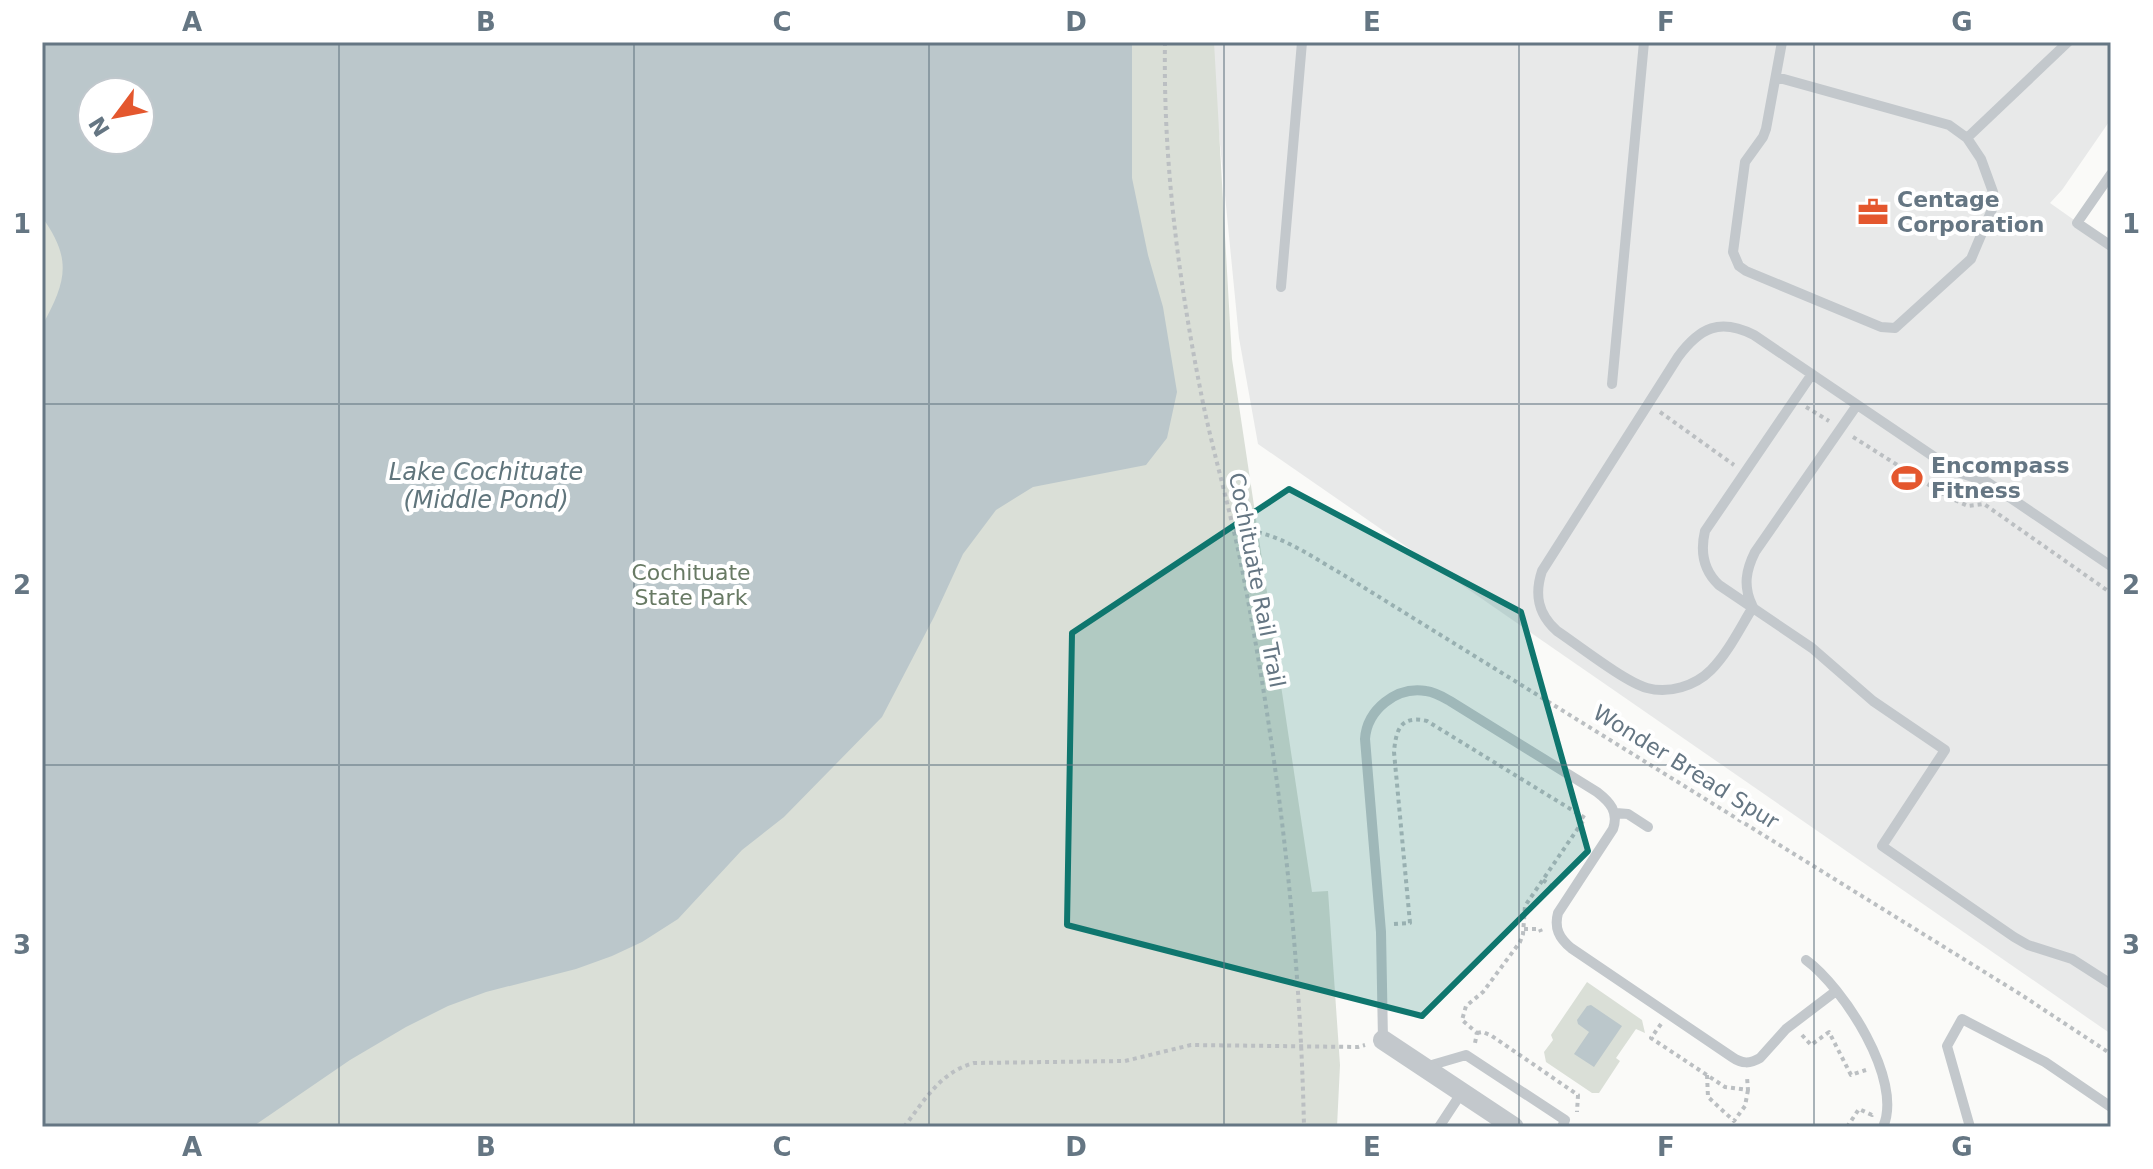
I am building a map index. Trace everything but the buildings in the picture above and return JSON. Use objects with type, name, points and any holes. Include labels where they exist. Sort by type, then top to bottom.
[{"type":"street","points":[[1383,1040],[1514,1127]]},
{"type":"lane","points":[[1281,287],[1302,42]]},
{"type":"lane","points":[[1612,384],[1644,42]]},
{"type":"lane","points":[[1776,77],[1940,121],[1967,138],[1981,159],[1994,199],[1976,251],[1965,266],[1895,328],[1881,327],[1746,271],[1735,259],[1733,252],[1743,169],[1766,129],[1782,42]]},
{"type":"lane","points":[[1967,138],[2068,42]]},
{"type":"lane","points":[[2111,174],[2077,223],[2111,246]]},
{"type":"lane","points":[[1753,607],[1713,668],[1694,682],[1670,689],[1647,688],[1557,631],[1543,614],[1537,592],[1542,571],[1687,345],[1697,334],[1720,326],[1730,326],[1754,335],[1955,471],[1987,482],[2111,566]]},
{"type":"lane","points":[[1812,374],[1705,531],[1705,566],[1711,577],[1812,648],[1873,701],[1945,750],[1882,846],[2014,937],[2028,945],[2072,959],[2111,984]]},
{"type":"lane","points":[[1753,607],[1746,588],[1748,565],[1857,405]]},
{"type":"lane","points":[[1383,1040],[1381,932],[1365,746],[1367,726],[1375,711],[1391,698],[1410,691],[1426,691],[1441,696],[1597,792],[1616,813],[1613,829],[1558,913],[1557,929],[1571,948],[1744,1063],[1760,1058],[1786,1029],[1836,991]]},
{"type":"lane","points":[[1616,813],[1628,814],[1648,827]]},
{"type":"lane","points":[[1806,960],[1836,991],[1855,1019],[1880,1069],[1888,1103],[1883,1127]]},
{"type":"lane","points":[[1970,1127],[1947,1046],[1962,1019],[2045,1062],[2111,1107]]},
{"type":"lane","points":[[1425,1067],[1466,1055],[1565,1120],[1562,1127]]},
{"type":"lane","points":[[1439,1127],[1462,1091]]},
{"type":"path","name":"Cochituate Rail Trail","points":[[1165,42],[1166,138],[1179,265],[1203,401],[1234,530],[1257,651],[1278,786],[1298,977],[1304,1127]]},
{"type":"path","points":[[1794,400],[1948,497],[1968,506],[1984,504],[2111,593]]},
{"type":"path","points":[[1648,404],[1736,466]]},
{"type":"path","name":"Wonder Bread Spur","points":[[1234,530],[1249,529],[1274,537],[1347,577],[2020,994],[2111,1054]]},
{"type":"path","points":[[1394,924],[1410,923],[1394,752],[1395,735],[1401,725],[1417,718],[1441,728],[1585,818],[1525,906],[1520,942],[1483,992],[1462,1013],[1462,1020],[1477,1033]]},
{"type":"path","points":[[1543,880],[1555,889]]},
{"type":"path","points":[[1469,1044],[1475,1045],[1477,1033]]},
{"type":"path","points":[[1477,1033],[1492,1036],[1578,1095],[1577,1112]]},
{"type":"path","points":[[904,1127],[941,1080],[958,1067],[974,1063],[1125,1061],[1191,1045],[1358,1047],[1383,1040]]},
{"type":"path","points":[[1707,1075],[1708,1097],[1734,1121],[1745,1106],[1748,1090]]},
{"type":"highlighted area","points":[[1289,489],[1521,612],[1588,851],[1422,1016],[1067,925],[1072,633]]},
{"type":"shaded area","points":[[1210,42],[2111,42],[2111,119],[2050,203],[2111,246],[2111,1034],[1258,444],[1239,338]]},
{"type":"green space","name":"Lake Cochituate (Middle Pond)","points":[[42,42],[1214,42],[1232,359],[1312,892],[1328,891],[1340,1065],[1337,1127],[42,1127]]},
{"type":"green space","points":[[1587,982],[1642,1020],[1645,1033],[1636,1029],[1616,1058],[1620,1061],[1599,1093],[1592,1093],[1546,1062],[1544,1052],[1553,1040],[1551,1035]]},
{"type":"water","name":"Lake Cochituate (Middle Pond)","points":[[42,42],[1132,42],[1132,178],[1148,255],[1163,307],[1177,392],[1167,438],[1146,465],[1033,487],[996,510],[963,554],[882,717],[784,817],[742,850],[678,919],[642,942],[612,956],[448,1006],[350,1060],[252,1127],[42,1127],[42,326],[61,284],[63,271],[52,232],[42,217]]},
{"type":"water","points":[[1591,1005],[1622,1026],[1594,1067],[1574,1054],[1589,1032],[1577,1020]]},
{"type":"place","name":"Centage Corporation","points":[[1873,212]]},
{"type":"place","name":"Encompass Fitness","points":[[1907,478]]},
{"type":"park label","name":"Cochituate State Park","points":[[691,584]]}]
